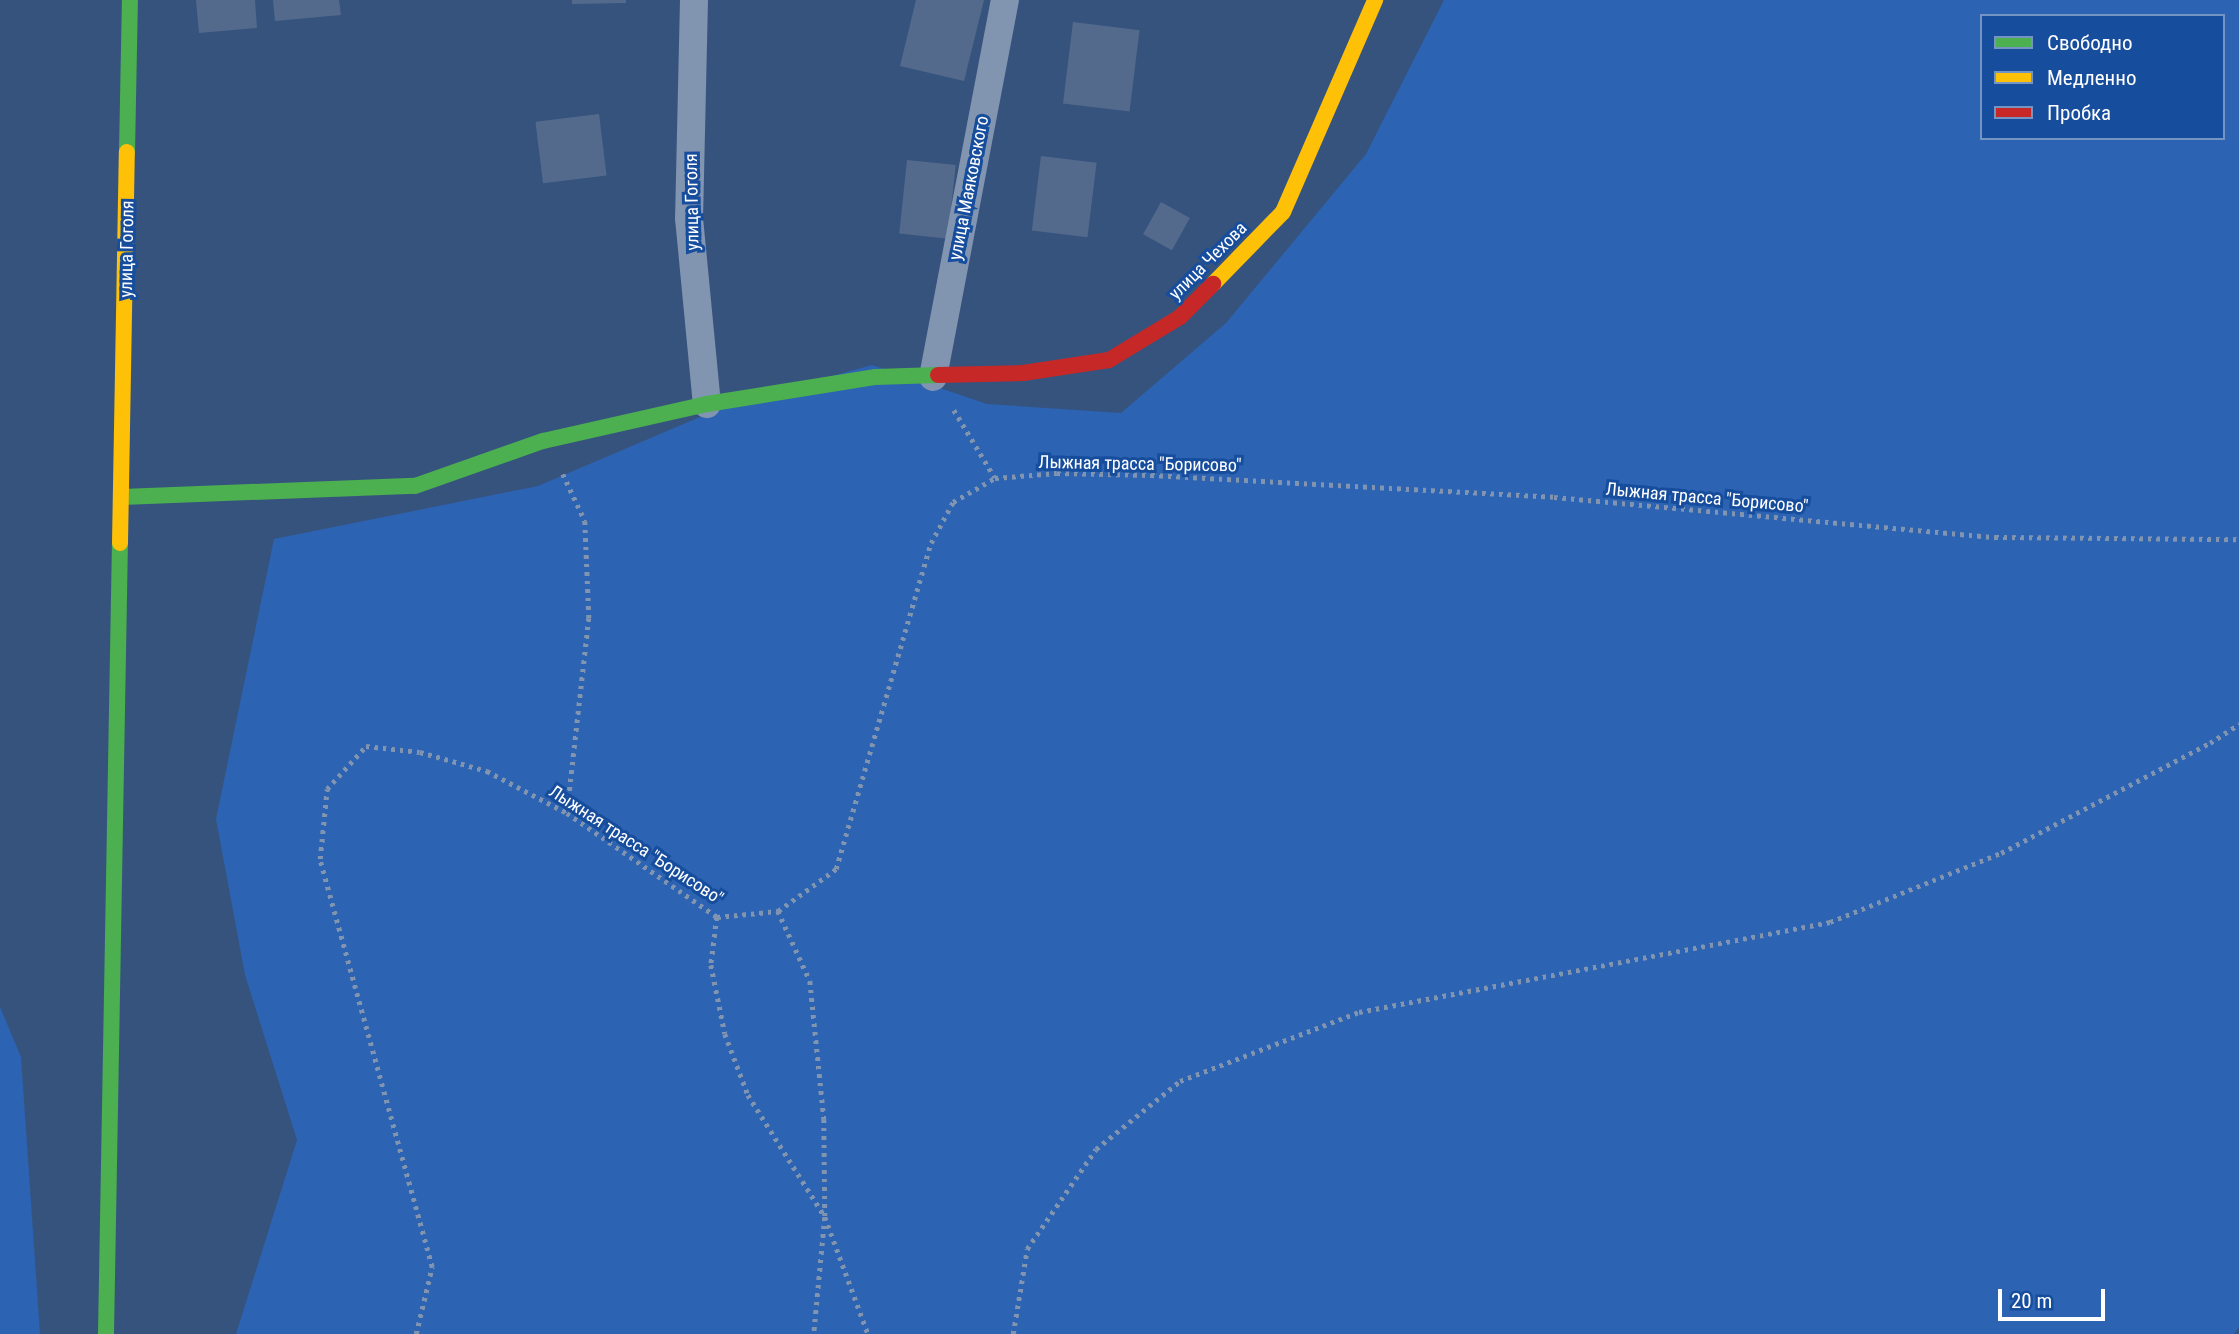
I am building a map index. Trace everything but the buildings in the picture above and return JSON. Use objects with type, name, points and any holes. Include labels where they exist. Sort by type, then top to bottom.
[{"type":"street","name":"улица Гоголя","points":[[106,1334],[130,0]]},
{"type":"street","name":"улица Гоголя","points":[[694,0],[689,218],[708,404]]},
{"type":"street","name":"улица Маяковского","points":[[933,377],[1005,0]]},
{"type":"street","name":"улица Чехова","points":[[122,497],[415,486],[542,440],[708,404],[876,377],[1023,373],[1109,360],[1180,317],[1283,212],[1375,0]]},
{"type":"path","points":[[933,377],[995,478]]},
{"type":"path","points":[[542,440],[555,457],[585,521],[589,618],[567,813]]},
{"type":"path","name":"Лыжная трасса \"Борисово\"","points":[[416,1334],[432,1267],[320,859],[327,789],[366,746],[420,751],[487,771],[567,813],[717,917],[778,911],[836,869],[931,543],[953,502],[995,478],[1057,473],[1151,475],[1555,497],[1995,537],[2239,540]]},
{"type":"path","points":[[1013,1334],[1027,1249],[1096,1149],[1180,1082],[1359,1012],[1830,922],[2001,853],[2239,724]]},
{"type":"path","points":[[778,911],[810,981],[824,1119],[825,1217],[814,1334]]},
{"type":"path","points":[[717,917],[711,965],[725,1034],[748,1094],[825,1217],[868,1334]]},
{"type":"shaded area","points":[[1444,0],[2239,0],[2239,1327],[2234,1334],[236,1334],[297,1140],[245,975],[216,819],[274,539],[538,486],[728,405],[872,365],[987,404],[1121,413],[1226,323],[1366,154]]},
{"type":"shaded area","points":[[0,1007],[21,1057],[40,1334],[0,1334]]},
{"type":"traffic: fast","points":[[127,152],[130,0]]},
{"type":"traffic: fast","points":[[122,497],[415,486],[543,441],[707,404],[876,377],[938,375]]},
{"type":"traffic: fast","points":[[106,1334],[120,543]]},
{"type":"traffic: slow","points":[[1213,284],[1283,212],[1375,0]]},
{"type":"traffic: slow","points":[[120,543],[127,152]]},
{"type":"traffic: jam","points":[[938,375],[1023,373],[1109,360],[1180,317],[1213,284]]}]
